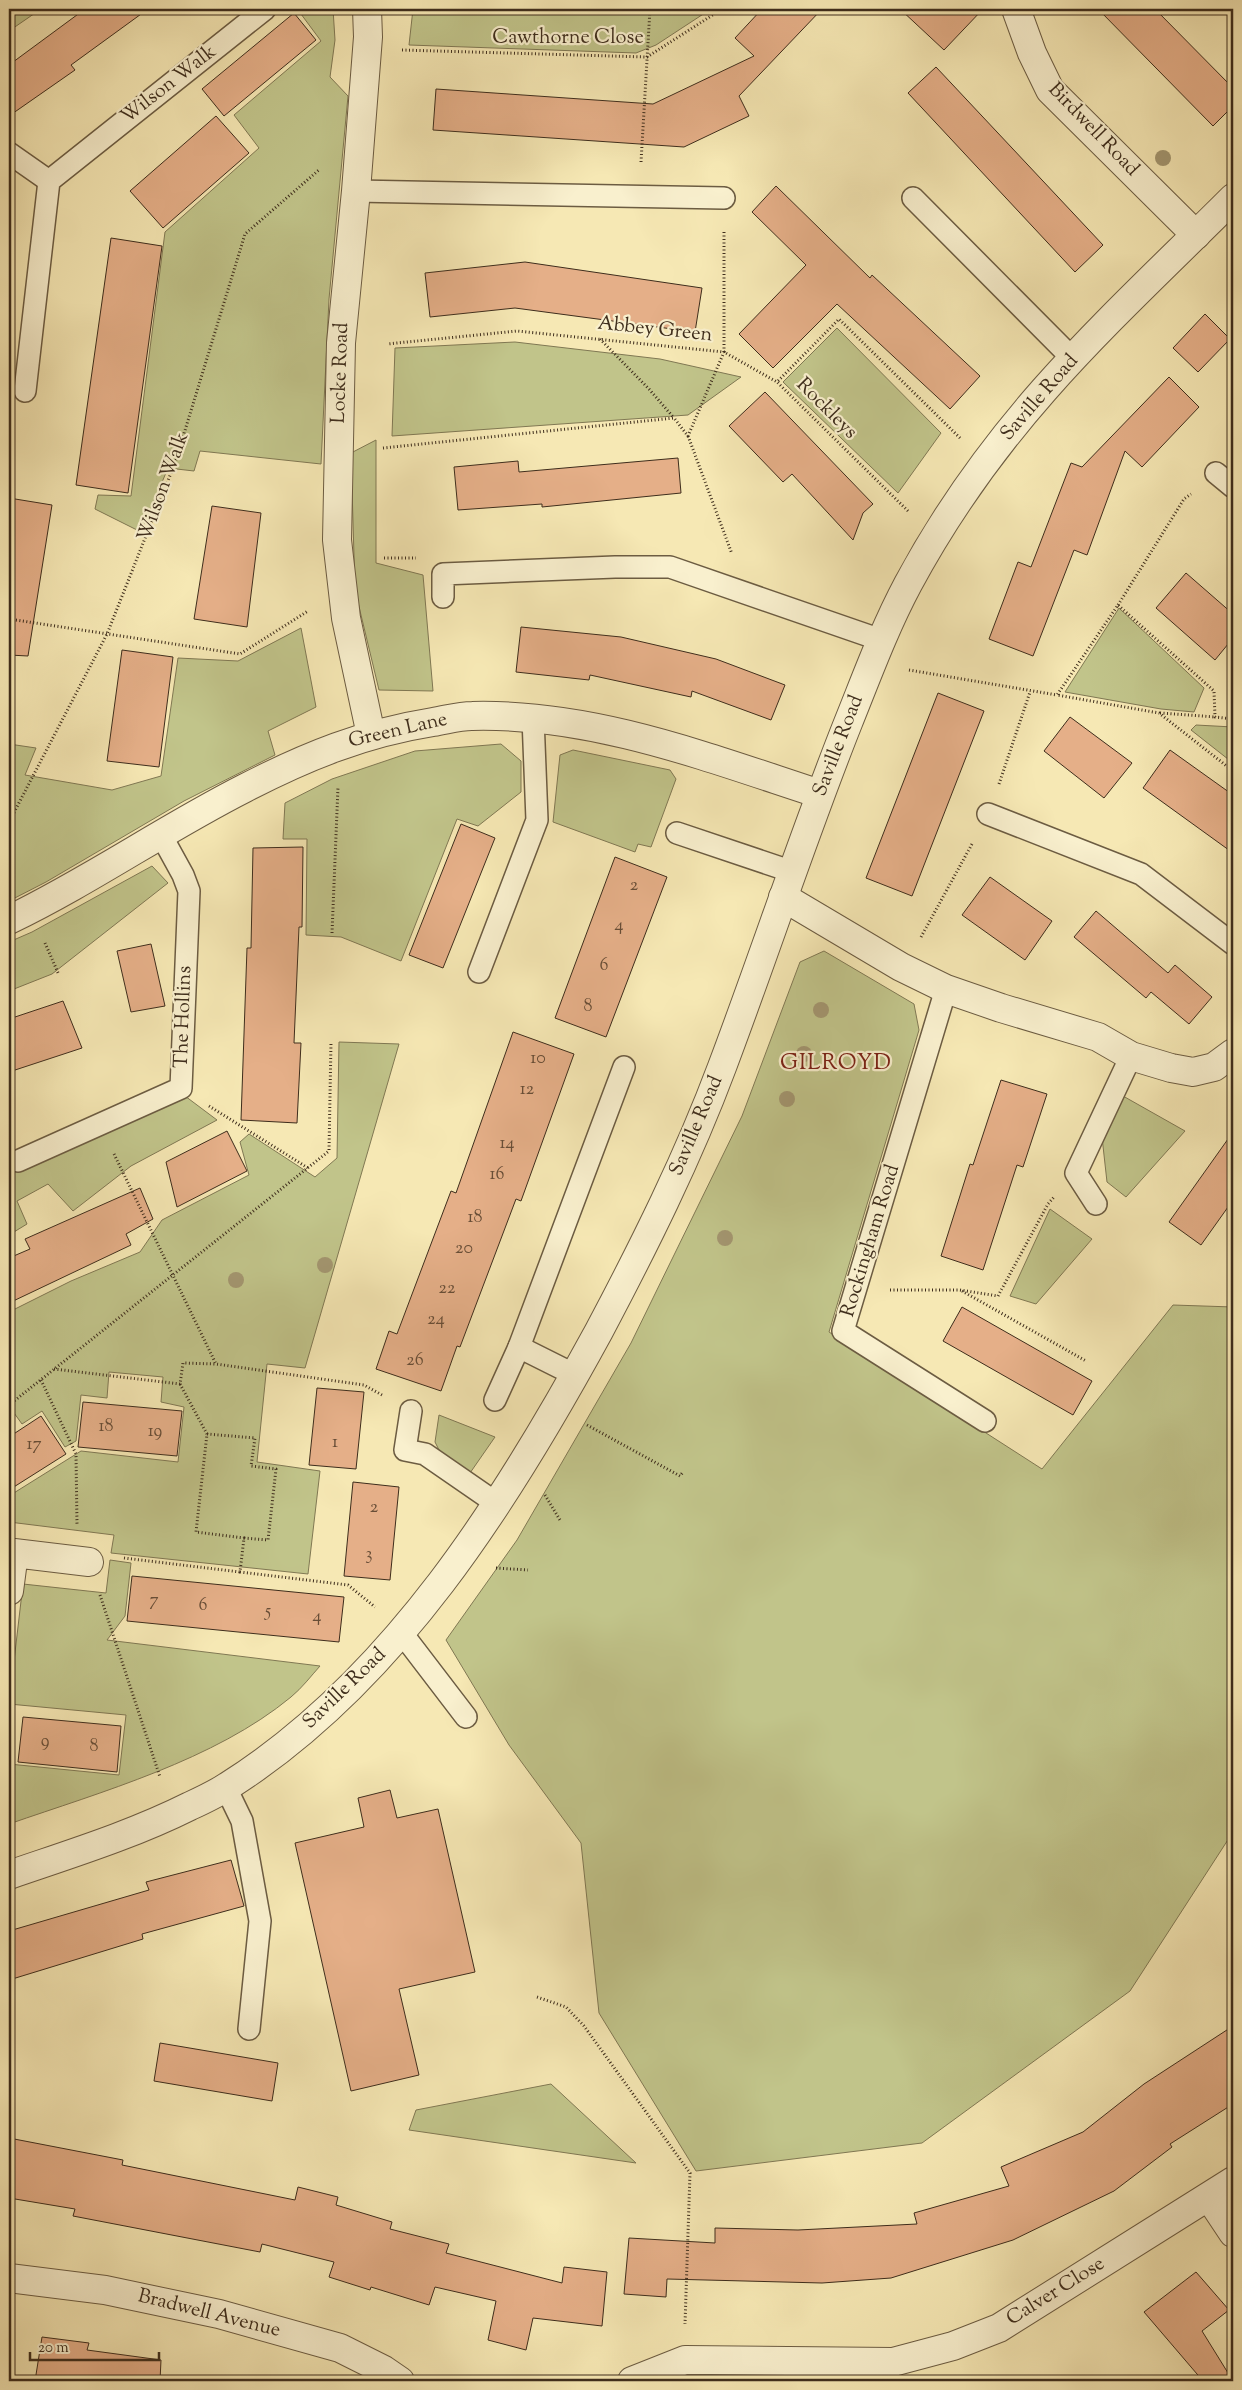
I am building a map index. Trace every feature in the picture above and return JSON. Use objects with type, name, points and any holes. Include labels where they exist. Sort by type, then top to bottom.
[{"type":"street","name":"Locke Road","points":[[367,9],[368,37],[356,191],[340,343],[337,540],[346,618],[371,735]]},
{"type":"street","name":"Birdwell Road","points":[[1016,9],[1032,53],[1050,90],[1196,235]]},
{"type":"street","name":"Saville Road","points":[[9,1875],[145,1828],[226,1788],[290,1741],[340,1697],[401,1632],[434,1593],[524,1462],[556,1408],[619,1293],[670,1189],[720,1072],[820,794],[876,651],[907,586],[935,538],[986,463],[1044,390],[1233,198]]},
{"type":"street","name":"Green Lane","points":[[9,920],[245,788],[334,746],[410,726],[470,716],[533,718],[594,726],[661,742],[820,794]]},
{"type":"street","points":[[784,897],[901,967],[946,989],[1001,1008],[1098,1036],[1130,1056],[1193,1072],[1214,1066],[1233,1053]]},
{"type":"street","points":[[9,1591],[14,1553],[90,1562]]},
{"type":"street","name":"Calver Close","points":[[632,2381],[686,2360],[895,2371],[999,2328],[1233,2181]]},
{"type":"street","points":[[1209,2197],[1233,2232]]},
{"type":"street","name":"Bradwell Avenue","points":[[9,2278],[105,2290],[219,2314],[340,2348],[384,2370],[400,2381]]},
{"type":"lane","name":"Wilson Walk","points":[[49,181],[265,9]]},
{"type":"lane","points":[[9,153],[49,181],[26,391]]},
{"type":"lane","points":[[356,191],[724,198]]},
{"type":"lane","points":[[912,198],[1074,359]]},
{"type":"lane","points":[[1216,474],[1233,487]]},
{"type":"lane","points":[[443,596],[443,574],[615,567],[670,567],[747,594],[876,651]]},
{"type":"lane","points":[[479,972],[537,820],[533,718]]},
{"type":"lane","points":[[988,814],[1141,874],[1233,944]]},
{"type":"lane","points":[[677,833],[793,872]]},
{"type":"lane","name":"The Hollins","points":[[18,1161],[181,1088],[189,891],[183,875],[161,835]]},
{"type":"lane","name":"Rockingham Road","points":[[946,989],[844,1331],[986,1421]]},
{"type":"lane","points":[[1096,1204],[1076,1173],[1130,1056]]},
{"type":"lane","points":[[495,1400],[520,1347],[624,1067]]},
{"type":"lane","points":[[520,1347],[574,1375]]},
{"type":"lane","points":[[411,1411],[405,1450],[425,1454],[496,1503]]},
{"type":"lane","points":[[401,1632],[466,1717]]},
{"type":"lane","points":[[226,1788],[242,1821],[260,1921],[249,2029]]},
{"type":"path","points":[[640,195],[650,9]]},
{"type":"path","name":"Cawthorne Close","points":[[401,50],[647,57],[722,9]]},
{"type":"path","name":"Wilson Walk","points":[[9,822],[107,634],[175,463],[245,234],[323,167]]},
{"type":"path","points":[[724,198],[724,352],[778,382]]},
{"type":"path","name":"Rockleys","points":[[935,538],[778,382],[839,318],[986,463]]},
{"type":"path","name":"Abbey Green","points":[[387,344],[517,331],[724,352],[688,436]]},
{"type":"path","points":[[600,338],[649,389],[688,436],[747,594]]},
{"type":"path","points":[[383,448],[674,418]]},
{"type":"path","points":[[1057,695],[1118,605],[1184,499],[1216,474]]},
{"type":"path","points":[[1118,605],[1214,691],[1215,717]]},
{"type":"path","points":[[9,619],[240,654],[308,610]]},
{"type":"path","points":[[876,651],[1057,695],[1160,713],[1233,719]]},
{"type":"path","points":[[1160,713],[1233,771]]},
{"type":"path","points":[[332,933],[338,777]]},
{"type":"path","points":[[9,1404],[330,1151],[331,1042]]},
{"type":"path","points":[[181,1088],[308,1168]]},
{"type":"path","points":[[99,1125],[216,1364]]},
{"type":"path","points":[[856,1291],[960,1290],[998,1296],[1048,1204],[1076,1173]]},
{"type":"path","points":[[960,1290],[1086,1361]]},
{"type":"path","points":[[207,1434],[255,1438],[252,1466],[276,1469],[268,1540],[196,1532],[207,1434],[180,1384],[183,1363],[216,1364],[364,1384],[411,1411]]},
{"type":"path","points":[[54,1369],[180,1384]]},
{"type":"path","points":[[556,1408],[680,1476],[684,1472]]},
{"type":"path","points":[[240,1572],[244,1538]]},
{"type":"path","points":[[90,1562],[112,1557],[348,1585],[377,1608]]},
{"type":"path","points":[[536,1997],[566,2007],[584,2026],[690,2173],[686,2360]]},
{"type":"green space","points":[[9,9],[41,9],[9,31]]},
{"type":"green space","points":[[333,9],[335,40],[330,77],[348,96],[329,299],[321,464],[200,451],[194,471],[168,468],[141,532],[95,509],[98,495],[131,496],[165,232],[259,148],[234,115],[321,41],[298,10]]},
{"type":"green space","points":[[413,9],[711,9],[656,45],[636,53],[409,45]]},
{"type":"green space","points":[[837,328],[941,433],[898,493],[783,382]]},
{"type":"green space","points":[[515,342],[660,359],[741,377],[688,415],[392,436],[395,348]]},
{"type":"green space","points":[[376,440],[376,563],[423,575],[433,691],[379,690],[355,590],[351,453]]},
{"type":"green space","points":[[1119,608],[1204,688],[1194,712],[1161,709],[1065,692]]},
{"type":"green space","points":[[301,628],[316,707],[268,731],[275,755],[184,801],[46,882],[9,901],[9,744],[36,748],[25,775],[112,790],[161,776],[178,658],[238,661]]},
{"type":"green space","points":[[1196,725],[1233,727],[1233,763],[1191,730]]},
{"type":"green space","points":[[501,744],[521,761],[521,792],[478,826],[457,819],[401,961],[341,937],[306,935],[307,839],[283,839],[285,803],[332,779],[415,751]]},
{"type":"green space","points":[[573,750],[670,770],[676,779],[651,847],[638,844],[635,852],[553,822],[560,755]]},
{"type":"green space","points":[[152,866],[168,883],[52,974],[9,991],[9,942],[32,932]]},
{"type":"green space","points":[[824,951],[914,1004],[919,1030],[829,1332],[1042,1469],[1173,1305],[1233,1307],[1233,1832],[1130,1991],[922,2143],[696,2171],[599,2013],[581,1843],[509,1745],[446,1640],[517,1540],[631,1343],[742,1116],[800,962]]},
{"type":"green space","points":[[339,1042],[399,1044],[305,1368],[267,1364],[257,1462],[320,1471],[308,1574],[111,1553],[114,1535],[9,1522],[9,1496],[81,1451],[178,1462],[184,1407],[161,1402],[163,1377],[109,1372],[107,1398],[81,1395],[76,1441],[65,1447],[42,1411],[22,1424],[9,1406],[9,1312],[71,1281],[140,1252],[162,1220],[249,1175],[240,1142],[249,1134],[315,1177],[337,1158]]},
{"type":"green space","points":[[181,1093],[217,1120],[131,1166],[73,1211],[48,1184],[17,1201],[27,1224],[9,1235],[9,1174]]},
{"type":"green space","points":[[1123,1096],[1185,1131],[1126,1197],[1107,1182],[1102,1137]]},
{"type":"green space","points":[[1050,1209],[1092,1239],[1036,1304],[1010,1296]]},
{"type":"green space","points":[[439,1415],[495,1437],[470,1473],[443,1458],[435,1442]]},
{"type":"green space","points":[[110,1560],[131,1563],[125,1616],[107,1640],[320,1666],[291,1697],[261,1719],[228,1739],[156,1772],[9,1824],[9,1764],[119,1775],[126,1715],[9,1704],[23,1584],[106,1593]]},
{"type":"green space","points":[[551,2084],[636,2163],[409,2130],[416,2110]]},
{"type":"building","points":[[85,9],[148,9],[71,65],[75,70],[9,116],[9,65]]},
{"type":"building","points":[[762,9],[822,9],[739,96],[749,116],[684,147],[433,130],[436,89],[653,104],[754,56],[735,38]]},
{"type":"building","points":[[900,9],[983,9],[944,50]]},
{"type":"building","points":[[1098,9],[1155,9],[1233,88],[1233,106],[1213,126]]},
{"type":"building","points":[[294,13],[316,40],[224,116],[202,89]]},
{"type":"building","points":[[936,67],[1103,245],[1075,272],[908,93]]},
{"type":"building","points":[[216,116],[249,153],[163,228],[130,191]]},
{"type":"building","points":[[776,186],[870,278],[872,275],[980,376],[950,409],[837,304],[773,368],[739,334],[806,265],[752,212]]},
{"type":"building","points":[[111,238],[162,246],[128,493],[76,485]]},
{"type":"building","points":[[525,262],[702,288],[695,332],[515,308],[430,317],[425,273]]},
{"type":"building","points":[[1205,314],[1230,339],[1198,372],[1173,348]]},
{"type":"building","points":[[1169,377],[1199,407],[1142,467],[1125,451],[1087,555],[1074,550],[1033,656],[989,639],[1018,562],[1031,567],[1071,463],[1082,467]]},
{"type":"building","points":[[765,392],[873,504],[863,513],[853,540],[792,474],[783,482],[729,426]]},
{"type":"building","points":[[678,458],[681,493],[542,507],[542,504],[458,510],[454,467],[518,461],[519,472]]},
{"type":"building","points":[[9,498],[52,505],[28,656],[9,655]]},
{"type":"building","points":[[212,506],[261,513],[247,627],[194,619]]},
{"type":"building","points":[[1186,573],[1233,614],[1233,638],[1215,660],[1156,608]]},
{"type":"building","points":[[521,627],[621,637],[716,659],[785,685],[771,720],[692,691],[691,697],[590,675],[589,680],[516,672]]},
{"type":"building","points":[[122,650],[173,657],[159,767],[107,761]]},
{"type":"building","points":[[938,693],[984,711],[912,896],[866,878]]},
{"type":"building","points":[[1070,717],[1132,763],[1104,798],[1044,751]]},
{"type":"building","points":[[1170,750],[1233,795],[1233,853],[1143,788]]},
{"type":"building","points":[[461,824],[495,838],[443,968],[409,955]]},
{"type":"building","points":[[303,847],[302,927],[299,927],[294,1043],[301,1043],[297,1123],[241,1120],[247,948],[251,948],[253,848]]},
{"type":"building","points":[[615,857],[667,877],[606,1037],[555,1018]]},
{"type":"building","points":[[990,877],[1052,921],[1025,960],[962,915]]},
{"type":"building","points":[[1096,911],[1168,973],[1175,965],[1212,997],[1189,1024],[1151,992],[1146,998],[1074,937]]},
{"type":"building","points":[[151,944],[165,1006],[131,1012],[117,951]]},
{"type":"building","points":[[63,1001],[82,1048],[9,1072],[9,1019]]},
{"type":"building","points":[[513,1032],[574,1054],[521,1201],[516,1199],[460,1347],[457,1346],[441,1391],[376,1369],[389,1331],[397,1334],[451,1191],[456,1193]]},
{"type":"building","points":[[1001,1080],[1047,1094],[1023,1167],[1017,1165],[983,1270],[941,1256],[970,1164],[973,1165]]},
{"type":"building","points":[[227,1131],[247,1171],[177,1207],[166,1162]]},
{"type":"building","points":[[1233,1132],[1233,1200],[1201,1245],[1169,1222]]},
{"type":"building","points":[[140,1188],[153,1219],[126,1234],[131,1245],[9,1303],[9,1258],[30,1249],[25,1239]]},
{"type":"building","points":[[962,1307],[1092,1381],[1073,1415],[943,1341]]},
{"type":"building","points":[[317,1388],[364,1392],[356,1469],[309,1465]]},
{"type":"building","points":[[83,1402],[182,1411],[177,1456],[78,1447]]},
{"type":"building","points":[[41,1416],[66,1454],[9,1490],[9,1437]]},
{"type":"building","points":[[353,1482],[399,1487],[390,1580],[344,1576]]},
{"type":"building","points":[[132,1576],[344,1597],[339,1642],[127,1621]]},
{"type":"building","points":[[23,1717],[121,1726],[117,1772],[18,1762]]},
{"type":"building","points":[[390,1790],[397,1818],[438,1809],[475,1972],[399,1989],[419,2075],[351,2091],[295,1843],[364,1827],[358,1798]]},
{"type":"building","points":[[231,1860],[244,1906],[142,1934],[143,1939],[9,1980],[9,1931],[149,1890],[146,1882]]},
{"type":"building","points":[[1233,2026],[1233,2104],[1170,2144],[1172,2147],[1114,2191],[1013,2240],[891,2278],[822,2283],[667,2279],[666,2297],[624,2294],[629,2238],[715,2243],[715,2228],[798,2230],[917,2224],[914,2213],[1009,2186],[1001,2167],[1083,2132],[1144,2084]]},
{"type":"building","points":[[160,2043],[278,2063],[272,2101],[154,2081]]},
{"type":"building","points":[[9,2138],[123,2160],[122,2165],[295,2200],[298,2187],[338,2197],[336,2205],[392,2222],[390,2229],[449,2244],[446,2253],[562,2283],[564,2267],[607,2272],[602,2326],[533,2318],[526,2350],[488,2340],[496,2301],[435,2287],[429,2305],[371,2287],[370,2290],[329,2277],[334,2262],[262,2244],[260,2252],[73,2216],[75,2209],[9,2198]]},
{"type":"building","points":[[1196,2272],[1229,2310],[1202,2331],[1233,2381],[1203,2381],[1144,2312]]},
{"type":"building","points":[[42,2337],[89,2343],[87,2350],[161,2360],[160,2381],[35,2381]]},
{"type":"district","name":"GILROYD","points":[[836,1064]]}]
